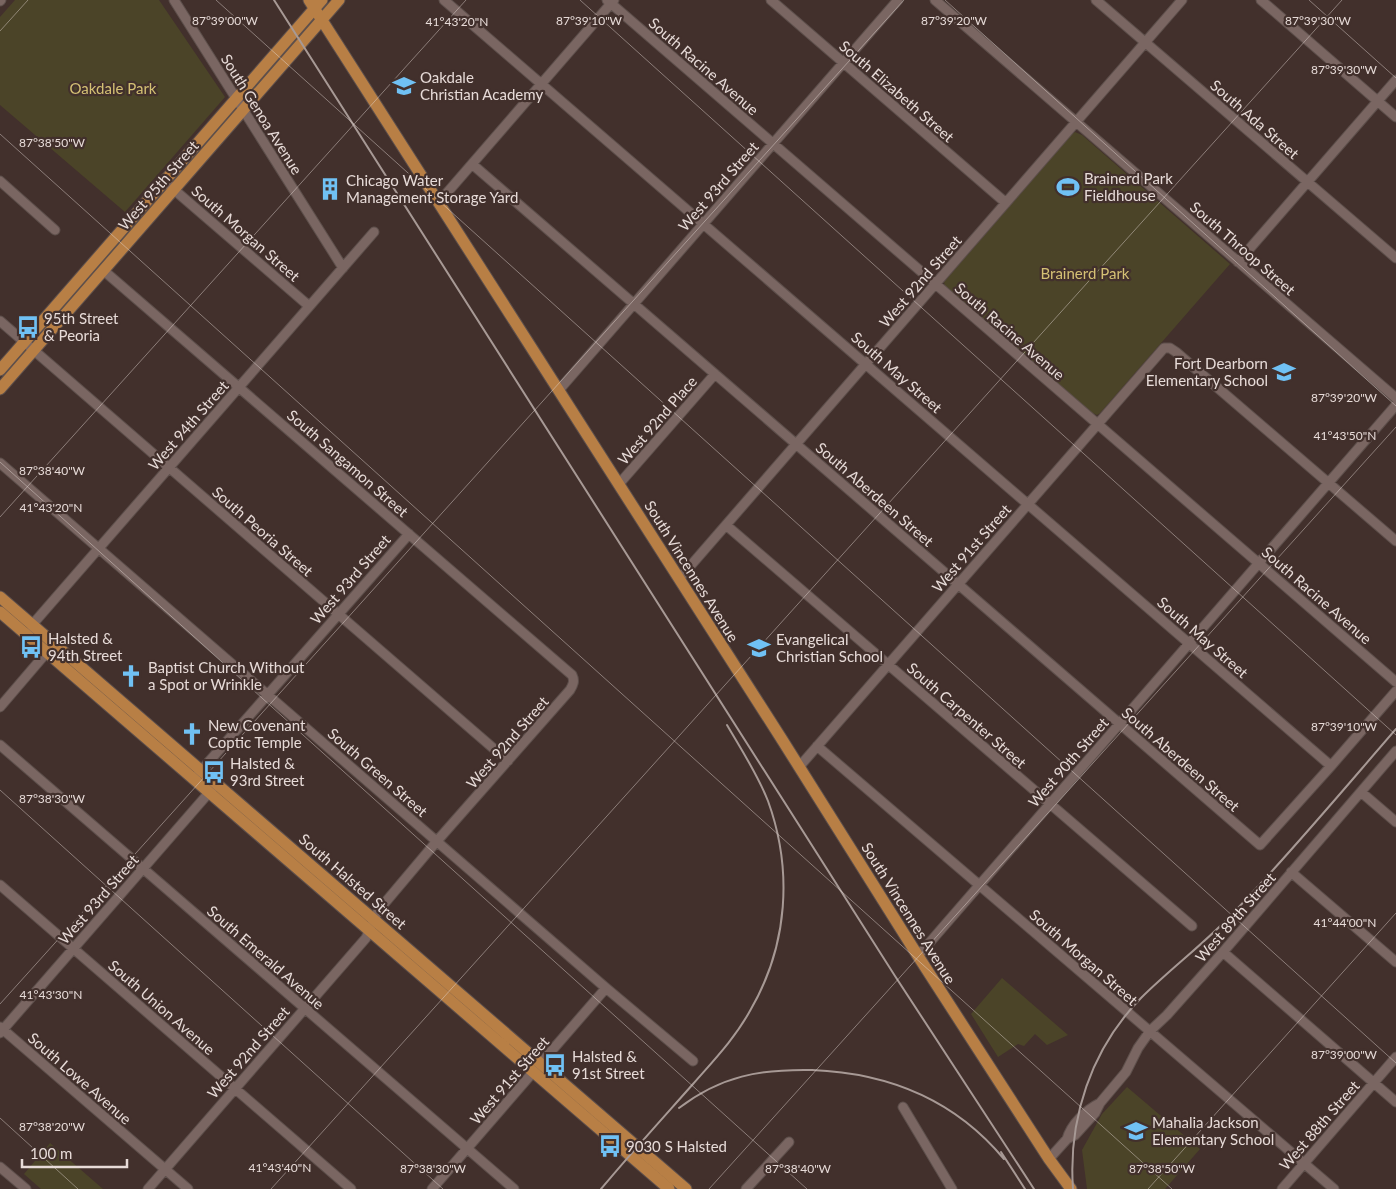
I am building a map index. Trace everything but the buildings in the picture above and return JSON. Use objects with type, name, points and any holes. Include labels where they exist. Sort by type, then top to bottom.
[{"type":"main road","name":"West 95th Street","points":[[0,389],[339,0]]},
{"type":"main road","name":"West 95th Street","points":[[0,370],[237,98],[315,3]]},
{"type":"main road","name":"South Vincennes Avenue","points":[[315,3],[322,20],[918,956],[1049,1159],[1071,1189]]},
{"type":"main road","name":"South Halsted Street","points":[[0,597],[213,788],[537,1068],[669,1189]]},
{"type":"main road","name":"South Halsted Street","points":[[0,612],[198,774]]},
{"type":"main road","name":"South Halsted Street","points":[[537,1068],[686,1189]]},
{"type":"main road","name":"South Vincennes Avenue","points":[[1049,1159],[1063,1189]]},
{"type":"street","name":"South Genoa Avenue","points":[[174,0],[343,268]]},
{"type":"street","name":"South May Street","points":[[444,0],[1331,766]]},
{"type":"street","name":"South Elizabeth Street","points":[[771,0],[1006,204]]},
{"type":"street","name":"West 93rd Street","points":[[559,390],[898,0]]},
{"type":"street","name":"South Throop Street","points":[[935,0],[1396,398]]},
{"type":"street","name":"South Ada Street","points":[[1096,0],[1396,258]]},
{"type":"street","name":"West 92nd Street","points":[[679,579],[1182,0]]},
{"type":"street","points":[[1261,0],[1396,117]]},
{"type":"street","points":[[439,202],[542,84],[611,1]]},
{"type":"street","name":"South Racine Avenue","points":[[611,1],[773,144],[1396,682]]},
{"type":"street","points":[[1238,262],[1396,80]]},
{"type":"street","name":"South Aberdeen Street","points":[[472,164],[1260,845],[1331,766]]},
{"type":"street","points":[[0,181],[55,230]]},
{"type":"street","name":"South Morgan Street","points":[[164,181],[309,306]]},
{"type":"street","name":"West 94th Street","points":[[32,625],[374,232]]},
{"type":"street","name":"South Sangamon Street","points":[[103,270],[574,678]]},
{"type":"street","name":"South Peoria Street","points":[[0,321],[508,761]]},
{"type":"street","name":"West 91st Street","points":[[799,767],[1164,348],[1170,348],[1176,352],[1328,483]]},
{"type":"street","name":"West 92nd Place","points":[[619,484],[715,374]]},
{"type":"street","name":"West 90th Street","points":[[918,956],[1396,405]]},
{"type":"street","name":"South Green Street","points":[[0,463],[606,988],[693,1061]]},
{"type":"street","points":[[1328,483],[1396,541]]},
{"type":"street","name":"South Carpenter Street","points":[[726,525],[1192,926]]},
{"type":"street","name":"West 93rd Street","points":[[198,774],[409,534]]},
{"type":"street","points":[[31,638],[32,625]]},
{"type":"street","points":[[0,707],[47,652],[58,647]]},
{"type":"street","name":"West 92nd Street","points":[[148,1189],[366,938],[378,911],[570,690],[574,684],[574,678]]},
{"type":"street","points":[[1331,766],[1396,691]]},
{"type":"street","name":"South Emerald Avenue","points":[[0,745],[514,1189]]},
{"type":"street","name":"South Morgan Street","points":[[817,746],[1334,1189]]},
{"type":"street","name":"West 89th Street","points":[[1049,1159],[1095,1113],[1100,1103],[1126,1072],[1138,1048],[1150,1031],[1167,1015],[1223,952],[1396,751]]},
{"type":"street","name":"West 93rd Street","points":[[1,1030],[213,788]]},
{"type":"street","points":[[1361,792],[1396,822]]},
{"type":"street","points":[[1292,872],[1396,962]]},
{"type":"street","name":"South Union Avenue","points":[[0,885],[351,1189]]},
{"type":"street","points":[[1223,952],[1396,1102]]},
{"type":"street","name":"West 91st Street","points":[[432,1189],[606,988]]},
{"type":"street","name":"South Lowe Avenue","points":[[1,1030],[188,1189]]},
{"type":"street","name":"West 88th Street","points":[[1282,1189],[1396,1057]]},
{"type":"street","points":[[903,1107],[952,1189]]},
{"type":"street","points":[[746,1189],[789,1142]]},
{"type":"street","points":[[0,1167],[26,1189]]},
{"type":"green space","name":"Oakdale Park","points":[[15,0],[159,0],[225,97],[125,212],[0,105],[0,17]]},
{"type":"green space","name":"Brainerd Park","points":[[1075,132],[1082,135],[1230,264],[1097,415],[1090,412],[947,288],[944,282]]},
{"type":"green space","points":[[1002,978],[1068,1035],[1047,1045],[1035,1034],[1024,1046],[1018,1044],[998,1057],[971,1014]]},
{"type":"green space","name":"Mahalia Jackson Elementary School","points":[[1127,1087],[1200,1149],[1165,1189],[1087,1189],[1082,1150],[1102,1114]]},
{"type":"green space","points":[[50,1143],[103,1189],[41,1189],[24,1174]]},
{"type":"railway","points":[[274,0],[895,976],[1034,1189]]},
{"type":"railway","points":[[601,1189],[732,1039],[751,1009],[773,959],[783,907],[781,854],[776,827],[768,801],[759,782],[727,725]]},
{"type":"railway","points":[[1073,1189],[1074,1137],[1086,1086],[1096,1062],[1124,1018],[1141,998],[1215,932],[1238,908],[1396,729]]},
{"type":"railway","points":[[679,1108],[710,1088],[758,1073],[793,1070],[840,1072],[893,1084],[918,1093],[942,1105],[985,1138],[1004,1159]]},
{"type":"railway","points":[[1001,1152],[1025,1189]]},
{"type":"place","name":"Oakdale Christian Academy","points":[[404,86]]},
{"type":"place","name":"Brainerd Park Fieldhouse","points":[[1068,187]]},
{"type":"place","name":"Chicago Water Management Storage Yard","points":[[330,189]]},
{"type":"place","name":"95th Street & Peoria","points":[[28,327]]},
{"type":"place","name":"Fort Dearborn Elementary School","points":[[1284,372]]},
{"type":"place","name":"Halsted & 94th Street","points":[[31,647]]},
{"type":"place","name":"Evangelical Christian School","points":[[759,648]]},
{"type":"place","name":"Baptist Church Without a Spot or Wrinkle","points":[[131,676]]},
{"type":"place","name":"New Covenant Coptic Temple","points":[[192,734]]},
{"type":"place","name":"Halsted & 93rd Street","points":[[214,772]]},
{"type":"place","name":"Halsted & 91st Street","points":[[555,1065]]},
{"type":"place","name":"Mahalia Jackson Elementary School","points":[[1136,1131]]},
{"type":"place","name":"9030 S Halsted","points":[[610,1146]]}]
